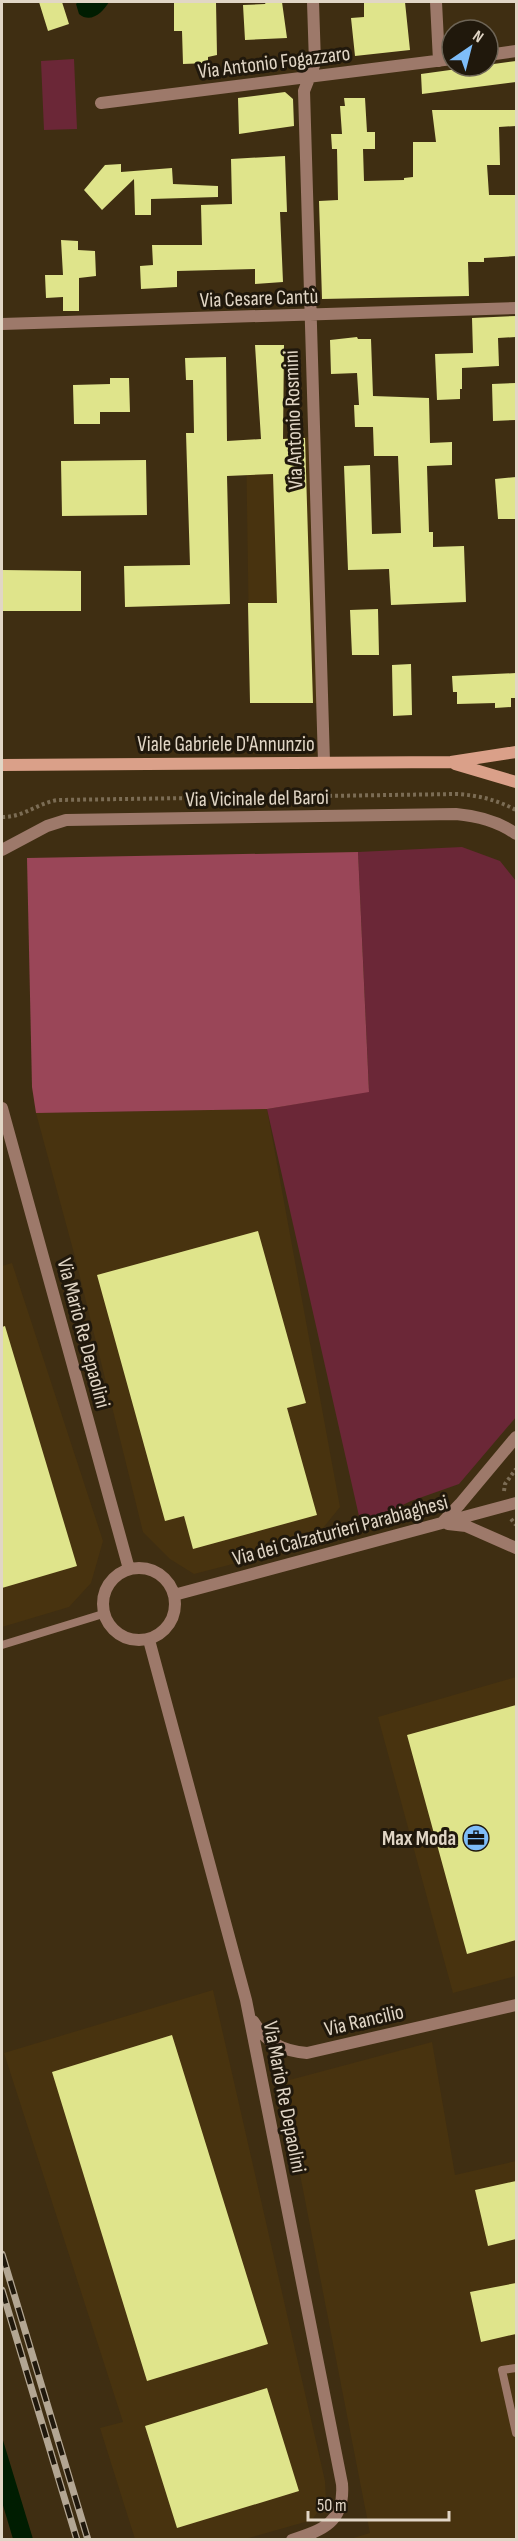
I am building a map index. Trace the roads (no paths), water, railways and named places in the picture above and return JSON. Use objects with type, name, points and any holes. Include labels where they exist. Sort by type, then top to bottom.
[{"type":"main road","name":"Viale Gabriele D'Annunzio","points":[[2,765],[451,762],[516,752]]},
{"type":"main road","name":"Viale Gabriele D'Annunzio","points":[[451,762],[516,782]]},
{"type":"street","name":"Via Antonio Rosmini","points":[[313,2],[315,63],[304,91],[324,762]]},
{"type":"street","points":[[436,2],[439,61]]},
{"type":"street","points":[[500,53],[516,51]]},
{"type":"street","name":"Via Antonio Fogazzaro","points":[[100,103],[439,61]]},
{"type":"street","name":"Via Cesare Cantù","points":[[2,324],[516,308]]},
{"type":"street","name":"Via Vicinale del Baroi","points":[[2,850],[47,826],[66,820],[456,814],[493,821],[516,834]]},
{"type":"street","name":"Via Mario Re Depaolini","points":[[2,1108],[129,1569]]},
{"type":"street","points":[[441,1523],[460,1504],[516,1437]]},
{"type":"street","name":"Via dei Calzaturieri Parabiaghesi","points":[[174,1595],[516,1503]]},
{"type":"street","points":[[441,1523],[466,1526],[516,1548]]},
{"type":"street","points":[[143,1568],[157,1572],[168,1582],[174,1595],[176,1609],[171,1623],[162,1634],[149,1640],[134,1641],[121,1636],[110,1627],[103,1614],[102,1600],[107,1586],[116,1575],[129,1569],[143,1568]]},
{"type":"street","name":"Via Mario Re Depaolini","points":[[149,1640],[246,2000],[342,2484],[341,2505],[331,2522],[322,2529],[292,2540]]},
{"type":"street","name":"Via Rancilio","points":[[246,2000],[253,2022],[266,2039],[285,2050],[306,2053],[516,2005]]},
{"type":"lane","points":[[2,1644],[103,1614]]},
{"type":"lane","points":[[516,2368],[502,2370],[516,2433]]},
{"type":"railway","points":[[2,2254],[88,2540]]},
{"type":"railway","points":[[2,2290],[77,2540]]},
{"type":"place","name":"Max Moda","points":[[476,1838]]}]
